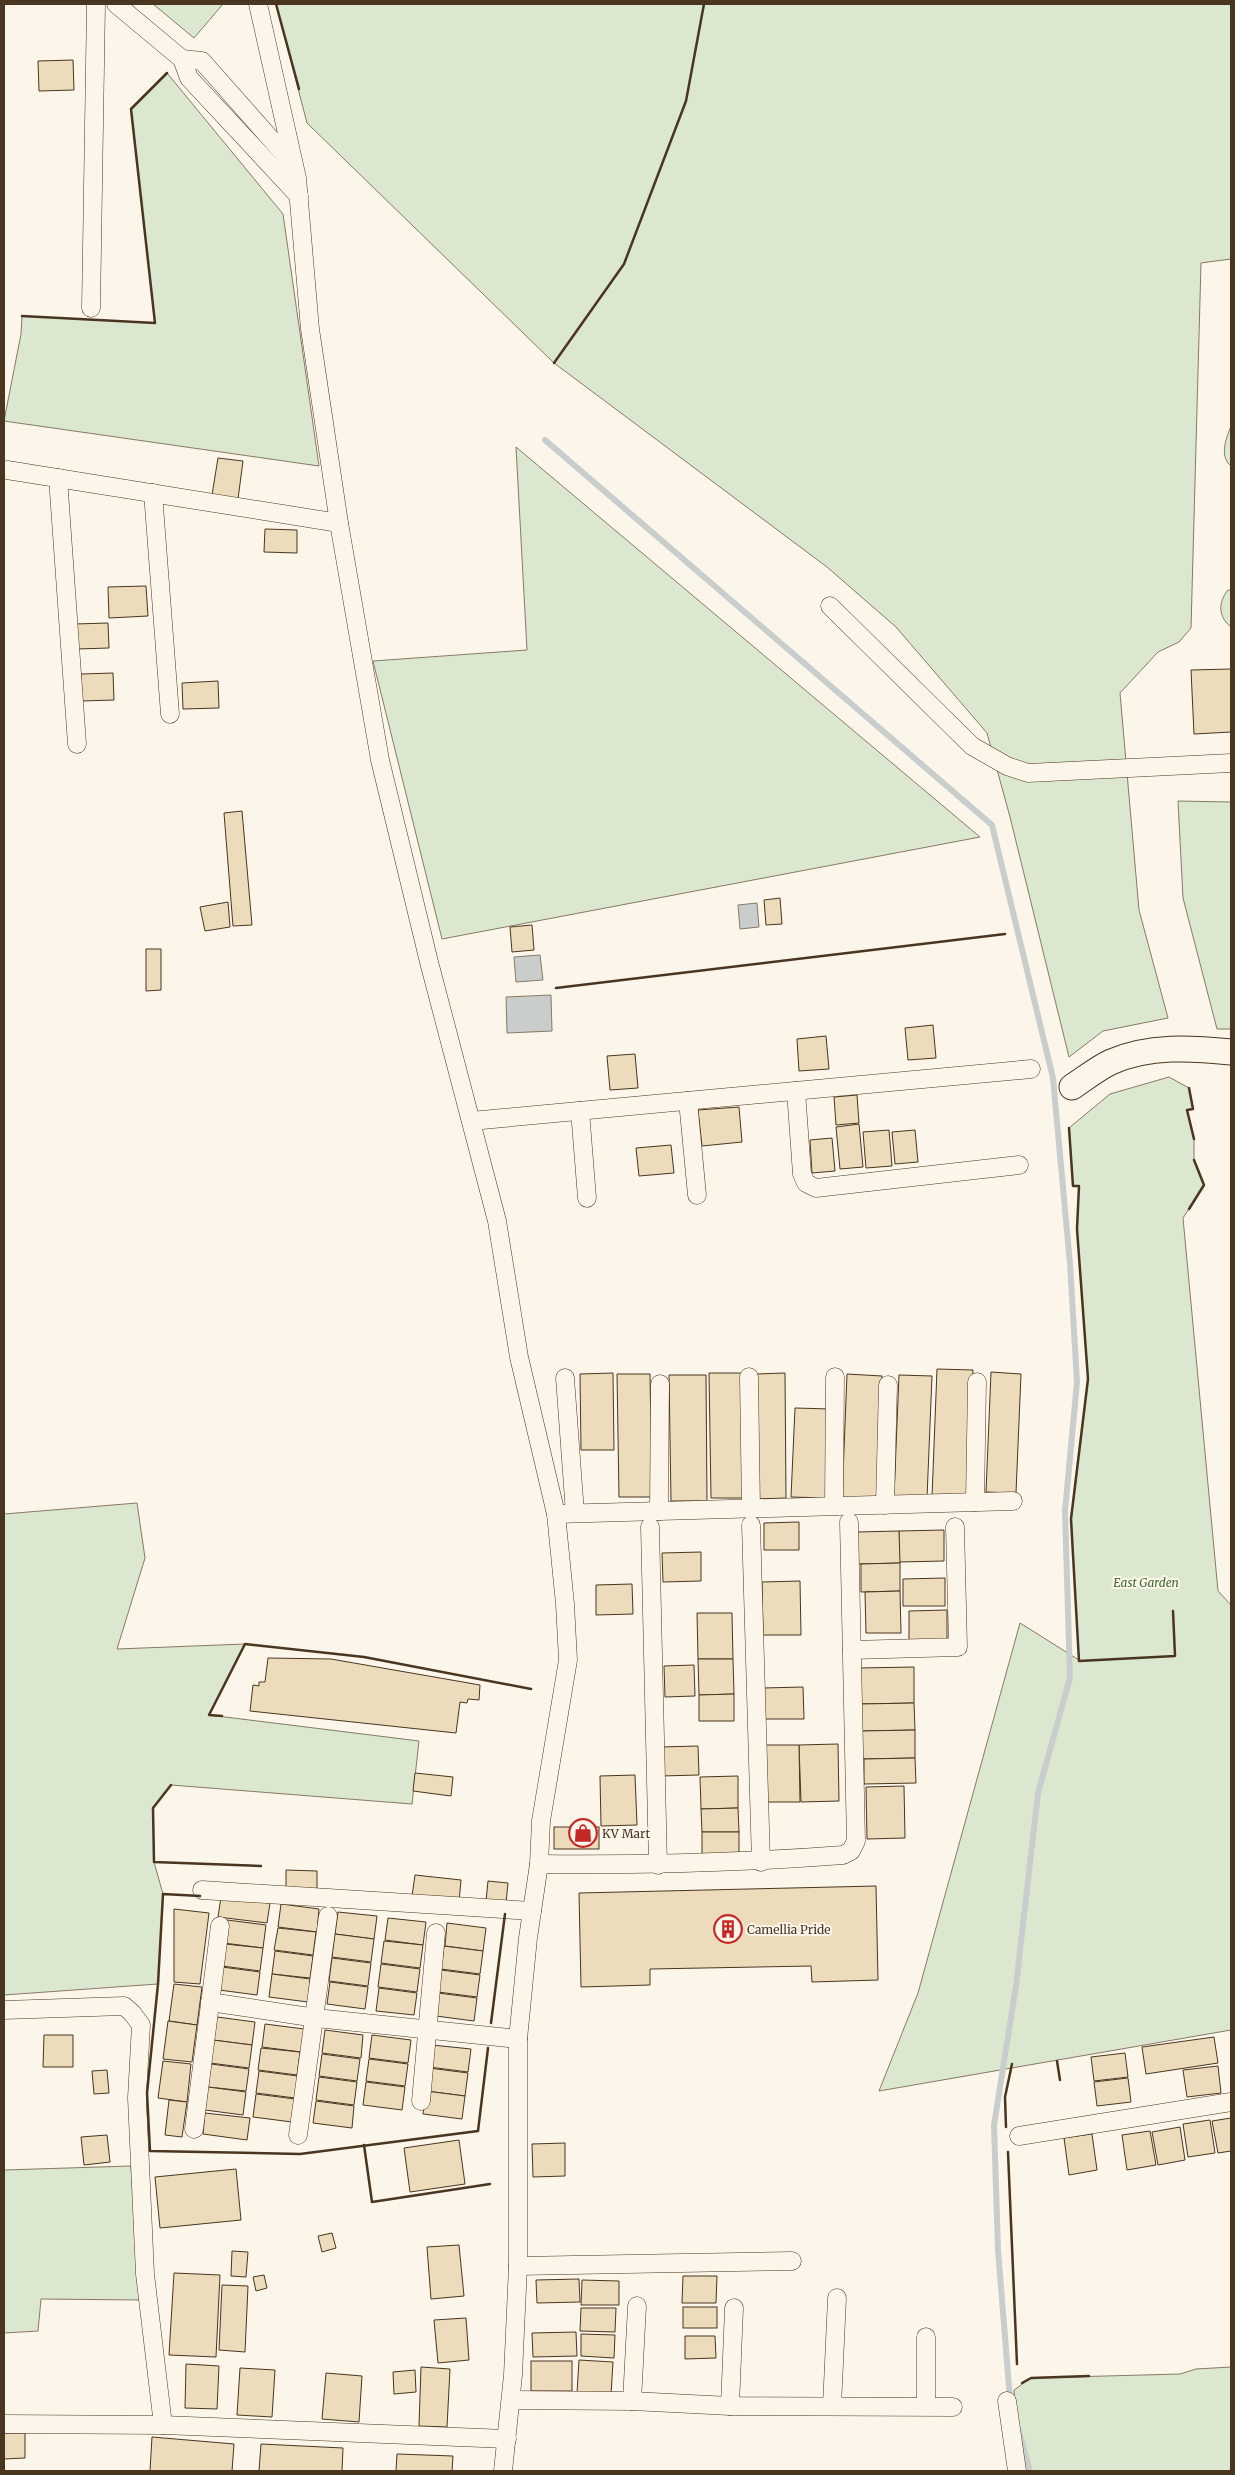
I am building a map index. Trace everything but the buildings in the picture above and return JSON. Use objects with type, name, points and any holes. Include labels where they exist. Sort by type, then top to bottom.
[{"type":"street","points":[[91,308],[96,4]]},
{"type":"street","points":[[116,4],[182,59],[189,78],[299,196]]},
{"type":"street","points":[[258,4],[294,165],[299,196],[310,329],[339,523],[380,760],[429,962],[498,1221],[518,1357],[556,1514],[565,1604],[568,1660],[540,1821],[539,1864],[518,2039],[518,2266],[511,2400],[504,2471]]},
{"type":"street","points":[[182,59],[202,61],[294,165]]},
{"type":"street","points":[[7,470],[339,523]]},
{"type":"street","points":[[58,478],[77,744]]},
{"type":"street","points":[[153,493],[170,714]]},
{"type":"street","points":[[830,606],[972,746],[1007,766],[1028,773],[1231,764]]},
{"type":"street","points":[[1072,1087],[1111,1062],[1148,1052],[1188,1048],[1231,1052]]},
{"type":"street","points":[[471,1121],[1031,1070]]},
{"type":"street","points":[[796,1091],[802,1174],[806,1183],[816,1188],[1019,1165]]},
{"type":"street","points":[[688,1101],[697,1195]]},
{"type":"street","points":[[580,1111],[587,1198]]},
{"type":"street","points":[[749,1377],[751,1517],[762,1862]]},
{"type":"street","points":[[834,1505],[835,1377]]},
{"type":"street","points":[[565,1378],[575,1513]]},
{"type":"street","points":[[975,1502],[977,1382]]},
{"type":"street","points":[[659,1511],[660,1384]]},
{"type":"street","points":[[885,1505],[888,1385]]},
{"type":"street","points":[[556,1514],[659,1511],[751,1517],[834,1505],[1013,1501]]},
{"type":"street","points":[[539,1864],[658,1865],[762,1862],[843,1855],[851,1851],[856,1841],[848,1522]]},
{"type":"street","points":[[852,1650],[958,1648],[955,1526]]},
{"type":"street","points":[[650,1527],[658,1865]]},
{"type":"street","points":[[202,1890],[532,1911]]},
{"type":"street","points":[[298,2135],[316,2018],[328,1916]]},
{"type":"street","points":[[194,2129],[220,1926]]},
{"type":"street","points":[[421,2101],[436,1934]]},
{"type":"street","points":[[210,2002],[316,2018],[518,2039]]},
{"type":"street","points":[[4,2010],[124,2006],[140,2024],[137,2098],[145,2274],[163,2425]]},
{"type":"street","points":[[1018,2136],[1231,2102]]},
{"type":"street","points":[[518,2266],[792,2261]]},
{"type":"street","points":[[832,2406],[837,2298]]},
{"type":"street","points":[[632,2401],[637,2306]]},
{"type":"street","points":[[730,2406],[734,2308]]},
{"type":"street","points":[[926,2337],[926,2406]]},
{"type":"street","points":[[511,2400],[632,2401],[730,2406],[954,2407]]},
{"type":"street","points":[[1007,2401],[1017,2471]]},
{"type":"street","points":[[4,2424],[163,2425],[507,2439]]},
{"type":"green space","points":[[153,4],[223,4],[194,38]]},
{"type":"green space","points":[[276,4],[1231,4],[1231,259],[1201,263],[1191,628],[1179,642],[1158,652],[1120,693],[1139,910],[1168,1018],[1103,1031],[1069,1057],[1010,817],[987,733],[896,627],[827,567],[554,363],[307,123]]},
{"type":"green space","points":[[167,73],[283,214],[319,466],[4,421],[21,334],[22,316],[155,323],[131,109]]},
{"type":"green space","points":[[1231,426],[1231,466],[1227,462],[1224,452]]},
{"type":"green space","points":[[516,447],[980,837],[442,939],[373,661],[527,650]]},
{"type":"green space","points":[[1228,590],[1231,590],[1231,627],[1224,619],[1221,609],[1222,599]]},
{"type":"green space","points":[[1178,801],[1231,802],[1231,1029],[1217,1029],[1183,898]]},
{"type":"green space","name":"East Garden","points":[[1169,1077],[1189,1088],[1193,1109],[1187,1110],[1194,1139],[1194,1160],[1204,1185],[1183,1218],[1218,1591],[1231,1605],[1231,2030],[879,2091],[918,1993],[1020,1623],[1079,1660],[1071,1519],[1088,1379],[1077,1229],[1079,1186],[1073,1186],[1069,1128],[1110,1094]]},
{"type":"green space","points":[[137,1503],[145,1558],[117,1649],[245,1644],[209,1715],[419,1741],[412,1804],[171,1785],[153,1808],[154,1862],[163,1894],[158,1984],[4,1995],[4,1514]]},
{"type":"green space","points":[[131,2166],[140,2300],[41,2299],[38,2331],[4,2333],[4,2170]]},
{"type":"green space","points":[[1231,2367],[1231,2471],[1022,2471],[1017,2443],[1014,2390],[1031,2378],[1180,2374],[1196,2369]]},
{"type":"shaded area","points":[[757,903],[759,927],[740,929],[738,905]]},
{"type":"shaded area","points":[[540,955],[543,980],[516,982],[514,957]]},
{"type":"shaded area","points":[[551,995],[552,1031],[507,1033],[506,997]]},
{"type":"waterway","points":[[545,440],[992,825],[1053,1078],[1070,1264],[1077,1382],[1065,1511],[1070,1678],[1038,1793],[1016,1986],[994,2125],[998,2250],[1010,2399]]},
{"type":"waterway","points":[[1019,2431],[1030,2471]]},
{"type":"wall","points":[[276,4],[299,89]]},
{"type":"wall","points":[[554,363],[624,264],[686,101],[704,4]]},
{"type":"wall","points":[[22,316],[155,323],[131,109],[167,73]]},
{"type":"wall","points":[[556,988],[1005,934]]},
{"type":"wall","points":[[1189,1088],[1193,1109],[1187,1110],[1194,1139]]},
{"type":"wall","points":[[1069,1128],[1073,1186],[1079,1186],[1077,1229],[1088,1379],[1071,1519],[1079,1661],[1175,1656],[1173,1611]]},
{"type":"wall","points":[[1189,1209],[1204,1185],[1194,1160]]},
{"type":"wall","points":[[222,1716],[209,1715],[245,1644],[364,1657],[531,1689]]},
{"type":"wall","points":[[171,1785],[153,1808],[154,1862],[261,1866]]},
{"type":"wall","points":[[200,1896],[163,1894],[158,1984],[147,2093],[150,2151],[300,2154],[478,2131],[488,2048]]},
{"type":"wall","points":[[491,2023],[505,1914]]},
{"type":"wall","points":[[1057,2061],[1060,2080]]},
{"type":"wall","points":[[1006,2127],[1005,2097],[1012,2064]]},
{"type":"wall","points":[[364,2145],[372,2202],[490,2184]]},
{"type":"wall","points":[[1008,2152],[1017,2364]]},
{"type":"wall","points":[[1022,2383],[1031,2378],[1089,2376]]},
{"type":"place","name":"KV Mart","points":[[583,1833]]},
{"type":"place","name":"Camellia Pride","points":[[728,1929]]}]
